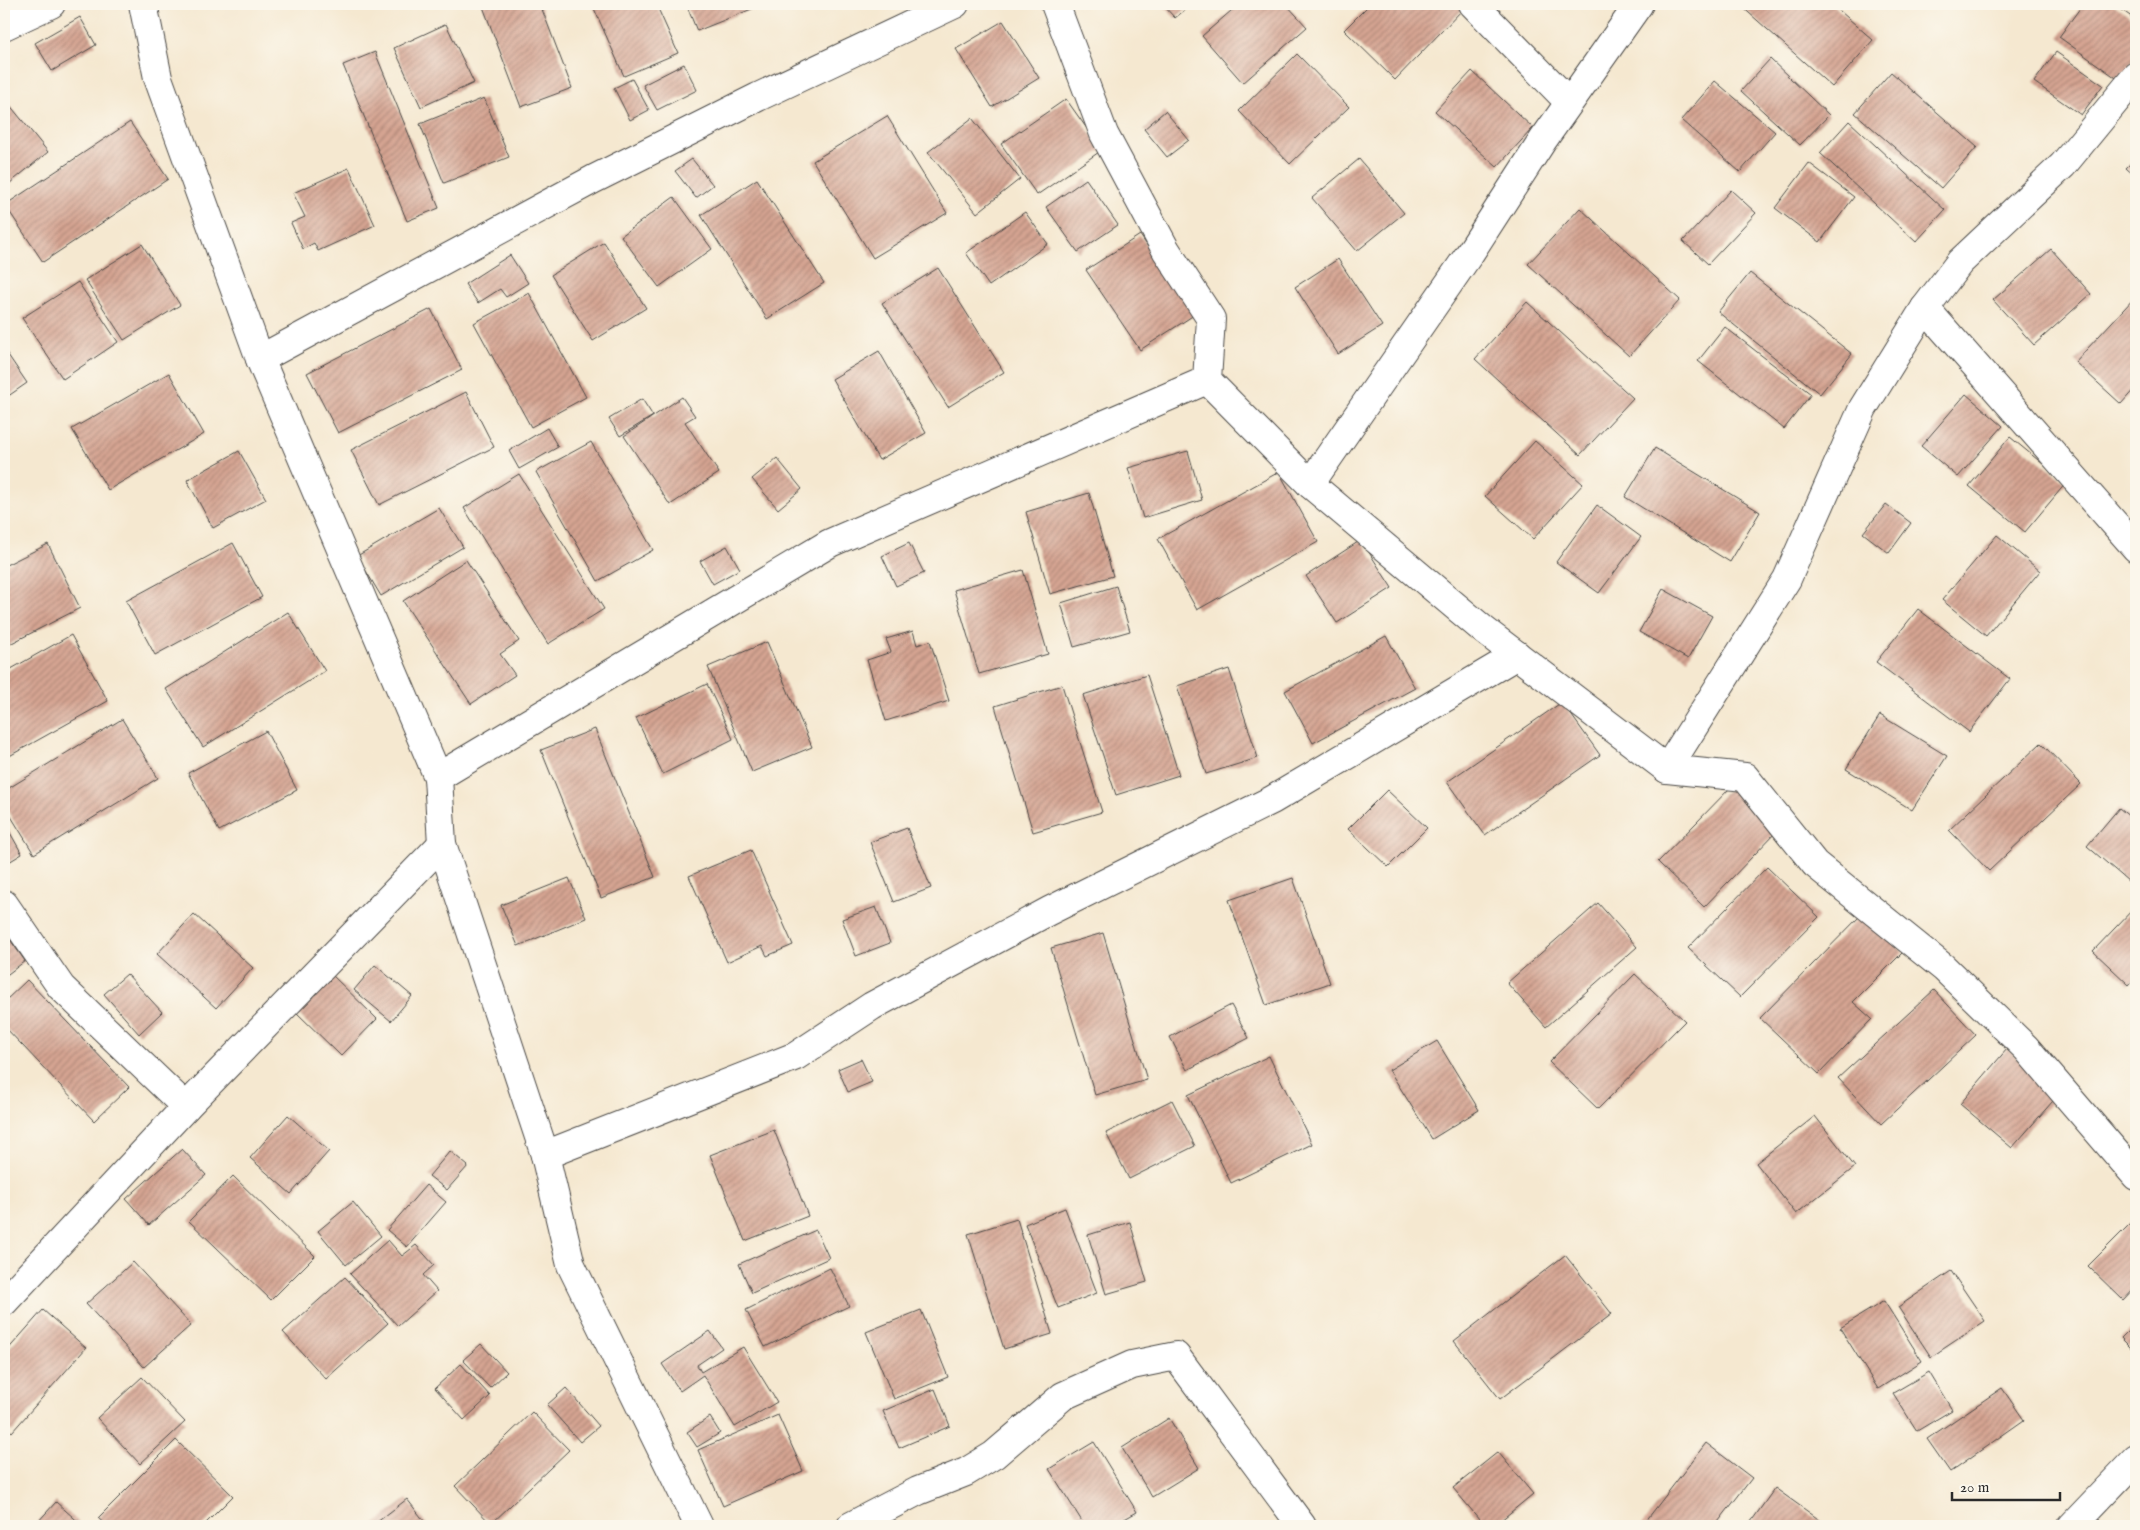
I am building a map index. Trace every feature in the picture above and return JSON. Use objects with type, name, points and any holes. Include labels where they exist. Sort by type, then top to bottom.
[{"type":"street","points":[[4,26],[51,4]]},
{"type":"street","points":[[143,4],[158,78],[260,359],[438,777],[442,844],[545,1155],[571,1265],[700,1526]]},
{"type":"street","points":[[260,359],[594,179],[758,97],[956,4]]},
{"type":"street","points":[[1056,4],[1104,134],[1166,250],[1211,319],[1207,380],[1310,484],[1485,630],[1667,769],[1745,777],[1815,864],[1944,968],[2026,1048],[2136,1176]]},
{"type":"street","points":[[1473,4],[1570,102]]},
{"type":"street","points":[[1310,484],[1468,256],[1570,102],[1639,4]]},
{"type":"street","points":[[1667,769],[1787,579],[1863,408],[1925,308],[1960,262],[2063,165],[2136,76]]},
{"type":"street","points":[[1925,308],[2136,548]]},
{"type":"street","points":[[438,777],[830,543],[1207,380]]},
{"type":"street","points":[[545,1155],[796,1056],[872,1006],[1050,911],[1272,800],[1517,655]]},
{"type":"street","points":[[4,1302],[186,1107],[442,844]]},
{"type":"street","points":[[4,904],[61,987],[186,1107]]},
{"type":"street","points":[[851,1526],[918,1492],[966,1472],[994,1455],[1063,1396],[1132,1365],[1176,1356],[1302,1526]]},
{"type":"street","points":[[2072,1526],[2136,1459]]},
{"type":"building","points":[[482,4],[540,4],[572,88],[521,107]]},
{"type":"building","points":[[592,4],[656,4],[678,53],[624,76]]},
{"type":"building","points":[[686,4],[764,4],[697,31]]},
{"type":"building","points":[[1162,4],[1192,4],[1175,18]]},
{"type":"building","points":[[1239,4],[1286,4],[1307,27],[1243,83],[1202,36]]},
{"type":"building","points":[[1370,4],[1460,4],[1464,8],[1395,80],[1344,30]]},
{"type":"building","points":[[1739,4],[1832,4],[1873,40],[1832,87]]},
{"type":"building","points":[[2083,4],[2113,4],[2136,20],[2136,57],[2119,80],[2059,37]]},
{"type":"building","points":[[80,17],[96,45],[52,71],[35,43]]},
{"type":"building","points":[[1003,21],[1039,78],[992,107],[956,49]]},
{"type":"building","points":[[446,24],[474,83],[421,107],[394,48]]},
{"type":"building","points":[[375,52],[439,208],[407,221],[343,65]]},
{"type":"building","points":[[2056,52],[2103,85],[2081,115],[2034,82]]},
{"type":"building","points":[[1297,54],[1349,107],[1290,164],[1239,111]]},
{"type":"building","points":[[1770,59],[1829,115],[1800,145],[1741,91]]},
{"type":"building","points":[[684,64],[697,90],[657,110],[643,85]]},
{"type":"building","points":[[1472,71],[1533,128],[1497,167],[1435,111]]},
{"type":"building","points":[[1891,72],[1977,147],[1941,188],[1855,113]]},
{"type":"building","points":[[632,79],[649,110],[630,120],[614,88]]},
{"type":"building","points":[[1715,81],[1775,132],[1740,172],[1681,120]]},
{"type":"building","points":[[4,98],[48,152],[4,188]]},
{"type":"building","points":[[484,98],[509,157],[444,183],[420,124]]},
{"type":"building","points":[[1066,99],[1102,150],[1037,195],[1001,144]]},
{"type":"building","points":[[1165,111],[1189,140],[1167,157],[1144,129]]},
{"type":"building","points":[[887,116],[947,213],[873,258],[813,161]]},
{"type":"building","points":[[972,118],[1020,179],[977,213],[928,152]]},
{"type":"building","points":[[1849,121],[1945,210],[1916,242],[1820,153]]},
{"type":"building","points":[[130,122],[168,179],[43,262],[5,205]]},
{"type":"building","points":[[2136,158],[2136,177],[2126,168]]},
{"type":"building","points":[[692,159],[713,185],[696,198],[675,171]]},
{"type":"building","points":[[1359,159],[1404,213],[1357,251],[1312,198]]},
{"type":"building","points":[[1809,163],[1854,197],[1820,242],[1775,208]]},
{"type":"building","points":[[349,168],[375,225],[318,251],[314,243],[303,249],[291,223],[305,217],[293,193]]},
{"type":"building","points":[[757,179],[824,283],[767,319],[701,215]]},
{"type":"building","points":[[1086,179],[1118,225],[1078,252],[1046,207]]},
{"type":"building","points":[[1731,190],[1756,213],[1708,264],[1683,241]]},
{"type":"building","points":[[674,197],[712,249],[659,287],[621,236]]},
{"type":"building","points":[[1580,208],[1680,300],[1629,356],[1528,264]]},
{"type":"building","points":[[1025,212],[1048,244],[989,286],[966,253]]},
{"type":"building","points":[[1140,235],[1194,315],[1140,350],[1086,270]]},
{"type":"building","points":[[604,242],[646,308],[593,341],[551,275]]},
{"type":"building","points":[[142,244],[180,305],[124,340],[85,280]]},
{"type":"building","points":[[2051,249],[2091,294],[2034,345],[1993,300]]},
{"type":"building","points":[[510,255],[528,283],[506,297],[500,289],[478,303],[465,284]]},
{"type":"building","points":[[1338,259],[1382,326],[1338,354],[1295,287]]},
{"type":"building","points":[[938,268],[1004,372],[948,407],[882,303]]},
{"type":"building","points":[[1750,273],[1852,354],[1820,394],[1718,312]]},
{"type":"building","points":[[78,282],[118,342],[63,379],[22,318]]},
{"type":"building","points":[[529,293],[586,397],[531,427],[474,323]]},
{"type":"building","points":[[2136,296],[2136,387],[2121,404],[2075,362]]},
{"type":"building","points":[[1527,302],[1633,398],[1580,455],[1475,359]]},
{"type":"building","points":[[431,309],[462,370],[338,433],[307,373]]},
{"type":"building","points":[[1725,327],[1811,394],[1784,429],[1698,361]]},
{"type":"building","points":[[4,349],[27,383],[4,399]]},
{"type":"building","points":[[879,351],[926,433],[879,460],[832,379]]},
{"type":"building","points":[[169,373],[204,434],[108,490],[72,429]]},
{"type":"building","points":[[466,392],[494,447],[379,505],[351,450]]},
{"type":"building","points":[[1966,394],[2003,426],[1958,477],[1921,446]]},
{"type":"building","points":[[682,397],[695,416],[685,422],[719,473],[670,505],[624,436]]},
{"type":"building","points":[[642,399],[653,416],[620,436],[609,419]]},
{"type":"building","points":[[547,428],[558,447],[519,469],[509,451]]},
{"type":"building","points":[[2010,437],[2066,483],[2025,532],[1969,486]]},
{"type":"building","points":[[1535,441],[1583,484],[1533,539],[1485,496]]},
{"type":"building","points":[[591,442],[653,550],[598,581],[536,472]]},
{"type":"building","points":[[1655,448],[1760,512],[1730,562],[1625,497]]},
{"type":"building","points":[[239,451],[266,499],[213,528],[187,480]]},
{"type":"building","points":[[1188,451],[1202,500],[1143,518],[1128,468]]},
{"type":"building","points":[[777,458],[802,489],[778,509],[752,479]]},
{"type":"building","points":[[1279,472],[1318,542],[1197,610],[1158,539]]},
{"type":"building","points":[[519,474],[604,609],[548,644],[464,508]]},
{"type":"building","points":[[1089,493],[1113,576],[1050,594],[1026,512]]},
{"type":"building","points":[[1886,504],[1911,523],[1889,553],[1863,533]]},
{"type":"building","points":[[1597,505],[1641,537],[1599,593],[1556,562]]},
{"type":"building","points":[[439,508],[463,547],[381,596],[357,556]]},
{"type":"building","points":[[1997,535],[2040,571],[1986,636],[1942,600]]},
{"type":"building","points":[[1361,540],[1392,588],[1337,623],[1306,576]]},
{"type":"building","points":[[233,543],[262,597],[155,655],[126,601]]},
{"type":"building","points":[[909,543],[924,573],[896,586],[882,556]]},
{"type":"building","points":[[48,544],[80,608],[4,647],[4,566]]},
{"type":"building","points":[[727,546],[740,569],[713,584],[700,561]]},
{"type":"building","points":[[466,560],[519,641],[500,654],[515,675],[471,704],[403,601]]},
{"type":"building","points":[[1023,570],[1048,654],[979,674],[954,590]]},
{"type":"building","points":[[1116,586],[1130,631],[1074,647],[1061,603]]},
{"type":"building","points":[[1663,589],[1712,616],[1688,659],[1639,632]]},
{"type":"building","points":[[1918,609],[2010,679],[1969,732],[1876,662]]},
{"type":"building","points":[[288,612],[325,671],[203,747],[166,689]]},
{"type":"building","points":[[913,631],[917,645],[930,641],[949,701],[886,721],[867,660],[891,652],[886,639]]},
{"type":"building","points":[[71,635],[108,701],[4,759],[4,673]]},
{"type":"building","points":[[1386,636],[1415,688],[1313,743],[1285,691]]},
{"type":"building","points":[[767,642],[812,747],[752,772],[708,667]]},
{"type":"building","points":[[1229,669],[1258,758],[1206,774],[1177,686]]},
{"type":"building","points":[[1147,675],[1179,775],[1116,795],[1083,695]]},
{"type":"building","points":[[707,684],[733,739],[663,774],[636,718]]},
{"type":"building","points":[[1062,685],[1102,812],[1033,832],[995,706]]},
{"type":"building","points":[[1562,702],[1600,755],[1485,835],[1447,782]]},
{"type":"building","points":[[1880,715],[1947,756],[1912,810],[1846,769]]},
{"type":"building","points":[[122,719],[158,778],[34,854],[4,805],[4,791]]},
{"type":"building","points":[[595,729],[655,877],[601,898],[541,750]]},
{"type":"building","points":[[266,731],[297,790],[219,831],[188,773]]},
{"type":"building","points":[[2041,743],[2081,784],[1989,871],[1949,830]]},
{"type":"building","points":[[1733,785],[1778,830],[1704,907],[1658,862]]},
{"type":"building","points":[[1387,790],[1427,828],[1388,867],[1348,829]]},
{"type":"building","points":[[2119,808],[2136,822],[2135,887],[2087,846]]},
{"type":"building","points":[[4,822],[22,854],[4,865]]},
{"type":"building","points":[[907,828],[931,888],[894,902],[870,842]]},
{"type":"building","points":[[751,850],[793,945],[767,956],[762,946],[727,962],[689,876]]},
{"type":"building","points":[[1767,867],[1819,917],[1740,997],[1688,948]]},
{"type":"building","points":[[569,878],[586,918],[518,946],[501,905]]},
{"type":"building","points":[[1293,878],[1330,983],[1266,1005],[1229,900]]},
{"type":"building","points":[[1598,903],[1637,947],[1546,1027],[1507,983]]},
{"type":"building","points":[[2136,906],[2136,977],[2129,985],[2093,951]]},
{"type":"building","points":[[876,907],[890,943],[856,956],[842,919]]},
{"type":"building","points":[[1863,913],[1903,952],[1853,1002],[1872,1019],[1819,1074],[1760,1018]]},
{"type":"building","points":[[194,914],[253,968],[216,1008],[157,954]]},
{"type":"building","points":[[4,931],[25,961],[4,977]]},
{"type":"building","points":[[1103,933],[1147,1080],[1095,1095],[1051,948]]},
{"type":"building","points":[[375,965],[412,996],[391,1021],[354,990]]},
{"type":"building","points":[[330,973],[377,1019],[341,1056],[294,1010]]},
{"type":"building","points":[[127,974],[162,1012],[139,1034],[104,994]]},
{"type":"building","points":[[1635,974],[1685,1021],[1598,1109],[1549,1062]]},
{"type":"building","points":[[27,980],[129,1087],[94,1121],[4,1026],[4,1002]]},
{"type":"building","points":[[1934,990],[1976,1035],[1881,1124],[1838,1078]]},
{"type":"building","points":[[1231,1005],[1249,1038],[1187,1070],[1170,1037]]},
{"type":"building","points":[[1437,1041],[1479,1110],[1432,1139],[1389,1070]]},
{"type":"building","points":[[2007,1049],[2059,1094],[2012,1148],[1960,1104]]},
{"type":"building","points":[[1269,1056],[1312,1144],[1231,1183],[1188,1095]]},
{"type":"building","points":[[861,1059],[872,1082],[848,1092],[838,1069]]},
{"type":"building","points":[[1172,1100],[1195,1146],[1129,1179],[1106,1133]]},
{"type":"building","points":[[288,1115],[329,1151],[291,1194],[250,1158]]},
{"type":"building","points":[[1815,1116],[1855,1167],[1796,1214],[1756,1163]]},
{"type":"building","points":[[774,1130],[808,1216],[745,1241],[710,1155]]},
{"type":"building","points":[[182,1149],[206,1175],[149,1225],[126,1199]]},
{"type":"building","points":[[450,1151],[468,1166],[447,1190],[429,1176]]},
{"type":"building","points":[[233,1176],[315,1256],[271,1300],[189,1221]]},
{"type":"building","points":[[426,1185],[446,1202],[407,1247],[387,1230]]},
{"type":"building","points":[[353,1202],[381,1236],[346,1265],[318,1231]]},
{"type":"building","points":[[1065,1208],[1097,1293],[1058,1308],[1025,1224]]},
{"type":"building","points":[[2136,1218],[2136,1286],[2123,1300],[2088,1266]]},
{"type":"building","points":[[1017,1219],[1052,1334],[1004,1349],[968,1234]]},
{"type":"building","points":[[1130,1222],[1147,1282],[1106,1294],[1088,1235]]},
{"type":"building","points":[[816,1230],[829,1258],[752,1293],[739,1264]]},
{"type":"building","points":[[388,1240],[402,1256],[416,1245],[434,1265],[423,1275],[437,1291],[398,1326],[350,1274]]},
{"type":"building","points":[[1565,1255],[1612,1314],[1500,1399],[1454,1341]]},
{"type":"building","points":[[133,1262],[191,1325],[144,1367],[86,1304]]},
{"type":"building","points":[[830,1268],[849,1306],[765,1347],[746,1310]]},
{"type":"building","points":[[1951,1271],[1985,1321],[1931,1357],[1898,1307]]},
{"type":"building","points":[[345,1277],[388,1323],[326,1379],[283,1332]]},
{"type":"building","points":[[1884,1301],[1922,1361],[1878,1389],[1840,1328]]},
{"type":"building","points":[[43,1310],[86,1348],[12,1432],[4,1425],[4,1354]]},
{"type":"building","points":[[921,1310],[948,1377],[894,1399],[866,1332]]},
{"type":"building","points":[[2136,1323],[2136,1353],[2121,1338]]},
{"type":"building","points":[[710,1331],[722,1348],[697,1365],[701,1372],[743,1347],[777,1402],[735,1427],[703,1375],[680,1391],[662,1364]]},
{"type":"building","points":[[481,1344],[507,1372],[490,1388],[463,1360]]},
{"type":"building","points":[[461,1364],[490,1396],[464,1420],[435,1388]]},
{"type":"building","points":[[1929,1372],[1952,1410],[1917,1431],[1893,1393]]},
{"type":"building","points":[[142,1377],[185,1422],[140,1464],[97,1418]]},
{"type":"building","points":[[566,1388],[599,1426],[580,1442],[547,1405]]},
{"type":"building","points":[[2002,1388],[2024,1420],[1950,1472],[1927,1439]]},
{"type":"building","points":[[935,1389],[950,1426],[899,1448],[883,1411]]},
{"type":"building","points":[[532,1412],[569,1450],[491,1524],[455,1486]]},
{"type":"building","points":[[778,1415],[803,1471],[723,1506],[698,1450]]},
{"type":"building","points":[[710,1417],[720,1433],[697,1447],[687,1432]]},
{"type":"building","points":[[1169,1418],[1199,1468],[1152,1497],[1122,1448]]},
{"type":"building","points":[[176,1440],[233,1496],[203,1526],[107,1526],[98,1518]]},
{"type":"building","points":[[1094,1442],[1137,1512],[1112,1526],[1085,1526],[1049,1469]]},
{"type":"building","points":[[1706,1443],[1752,1478],[1715,1526],[1642,1526]]},
{"type":"building","points":[[1498,1452],[1533,1494],[1494,1526],[1485,1526],[1453,1488]]},
{"type":"building","points":[[1775,1488],[1828,1526],[1748,1526]]},
{"type":"building","points":[[407,1499],[428,1526],[372,1526]]},
{"type":"building","points":[[56,1502],[83,1526],[36,1526]]}]
